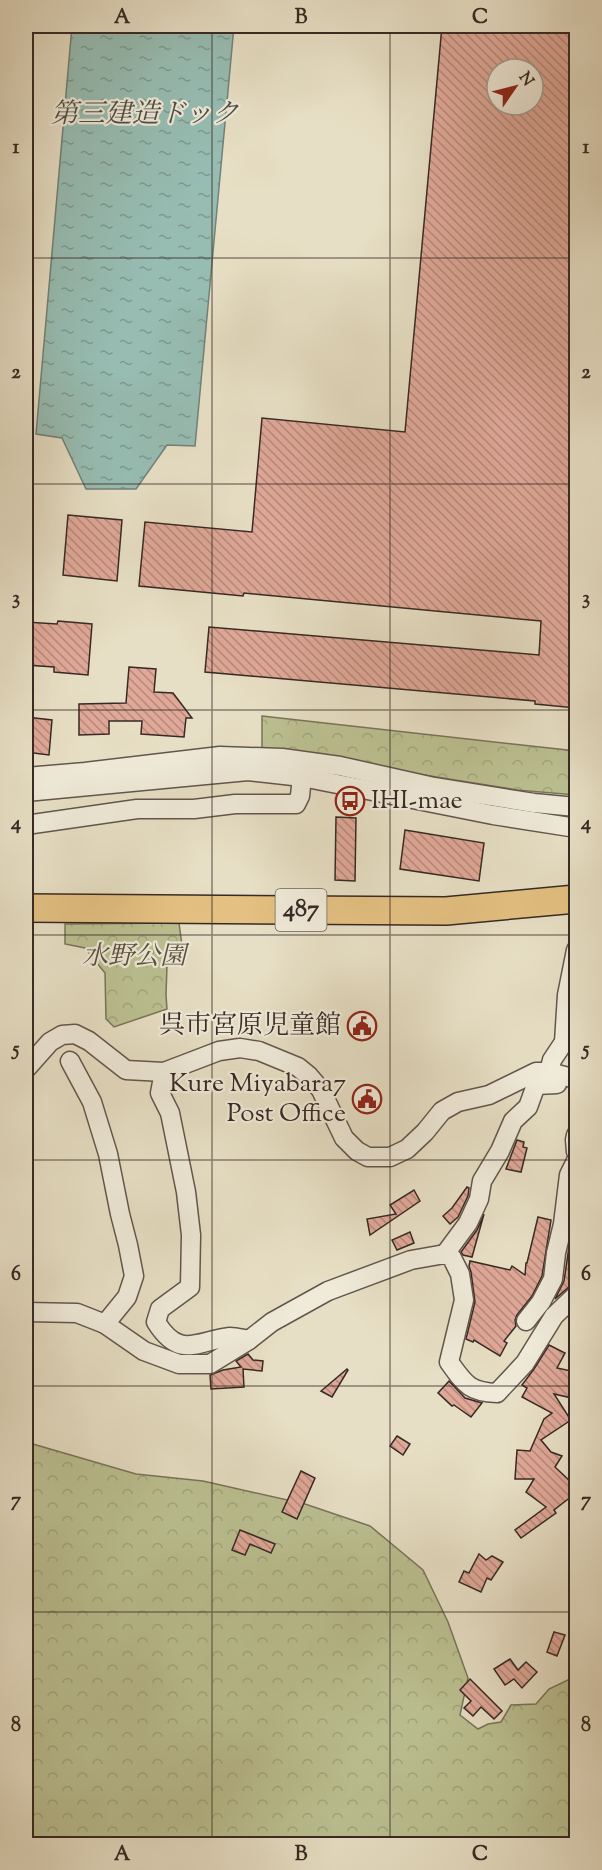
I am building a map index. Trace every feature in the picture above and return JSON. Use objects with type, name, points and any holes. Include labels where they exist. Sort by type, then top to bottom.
[{"type":"highway","name":"487","points":[[26,908],[446,911],[576,899]]},
{"type":"street","points":[[26,777],[220,756],[282,758],[303,769],[493,815],[576,828]]},
{"type":"street","points":[[26,792],[248,771],[340,766],[434,787],[534,803],[576,807]]},
{"type":"street","points":[[26,825],[137,809],[194,809],[235,804],[296,804],[300,796],[303,769]]},
{"type":"street","points":[[563,1076],[552,1060],[564,1042],[567,995],[576,950]]},
{"type":"street","points":[[26,1069],[50,1042],[62,1035],[75,1034],[89,1041],[126,1070],[164,1072],[219,1051],[240,1048],[259,1051],[298,1067],[309,1076],[321,1090],[344,1138],[357,1151],[368,1157],[390,1157],[407,1149],[442,1111],[458,1102],[489,1095],[536,1072],[563,1076]]},
{"type":"street","points":[[70,1061],[92,1102],[108,1154],[134,1276],[128,1297],[105,1324]]},
{"type":"street","points":[[164,1072],[159,1093],[170,1113],[186,1192],[191,1235],[190,1287],[160,1309],[156,1322],[163,1333],[176,1344],[198,1345],[232,1337],[249,1340]]},
{"type":"street","points":[[445,1254],[468,1224],[479,1199],[482,1181],[513,1121],[528,1107],[536,1085],[559,1084],[563,1076]]},
{"type":"street","points":[[576,1135],[576,1152]]},
{"type":"street","points":[[526,1321],[553,1279],[569,1175],[576,1161]]},
{"type":"street","points":[[26,1312],[77,1313],[105,1324],[144,1352],[179,1364],[210,1364],[249,1340],[272,1322],[328,1291],[411,1260],[445,1254],[452,1258],[460,1274],[464,1300],[450,1362],[465,1383],[482,1392],[497,1393],[525,1363],[554,1316],[576,1295]]},
{"type":"green space","points":[[262,716],[576,751],[576,795],[517,790],[262,749]]},
{"type":"green space","name":"水野公園","points":[[179,923],[184,961],[167,966],[167,1009],[114,1027],[106,1019],[105,973],[85,948],[65,944],[65,924]]},
{"type":"green space","points":[[26,1442],[136,1474],[203,1481],[305,1504],[370,1526],[423,1570],[448,1622],[468,1678],[460,1715],[478,1729],[488,1724],[501,1722],[511,1705],[536,1704],[549,1689],[568,1680],[573,1670],[576,1669],[576,1844],[26,1844]]},
{"type":"water","name":"第三建造ドック","points":[[72,26],[234,26],[195,446],[167,445],[136,489],[86,489],[62,438],[36,434]]},
{"type":"building","points":[[442,26],[576,26],[576,708],[535,704],[535,701],[205,672],[209,627],[539,655],[541,621],[244,593],[243,596],[139,586],[145,522],[252,532],[262,418],[405,432]]},
{"type":"building","points":[[68,515],[122,520],[117,581],[63,575]]},
{"type":"building","points":[[58,621],[92,624],[88,675],[54,672],[54,667],[26,665],[26,622],[57,624]]},
{"type":"building","points":[[129,667],[156,669],[154,692],[173,693],[192,718],[186,718],[184,737],[141,734],[142,721],[109,721],[109,734],[79,735],[79,704],[126,703]]},
{"type":"building","points":[[26,717],[52,720],[49,755],[26,752]]},
{"type":"building","points":[[336,817],[356,818],[355,881],[335,880]]},
{"type":"building","points":[[405,830],[484,843],[479,881],[400,869]]},
{"type":"building","points":[[517,1140],[524,1142],[523,1147],[527,1148],[521,1172],[506,1169]]},
{"type":"building","points":[[467,1187],[469,1188],[468,1196],[458,1217],[450,1224],[443,1216],[452,1208]]},
{"type":"building","points":[[414,1190],[420,1201],[370,1235],[367,1219],[396,1214],[390,1205]]},
{"type":"building","points":[[484,1214],[472,1257],[463,1255],[461,1252],[477,1230]]},
{"type":"building","points":[[538,1217],[551,1220],[542,1276],[532,1296],[517,1315],[516,1326],[504,1341],[507,1343],[500,1356],[474,1340],[473,1342],[466,1339],[475,1302],[470,1261],[510,1270],[512,1266],[525,1275]]},
{"type":"building","points":[[410,1232],[414,1243],[397,1250],[392,1240]]},
{"type":"building","points":[[569,1247],[576,1248],[576,1269],[574,1268],[571,1285],[555,1299],[564,1281]]},
{"type":"building","points":[[549,1345],[565,1353],[557,1368],[576,1372],[576,1399],[554,1394],[574,1425],[568,1422],[541,1440],[551,1452],[562,1456],[555,1467],[575,1486],[572,1491],[576,1493],[554,1510],[556,1513],[521,1538],[515,1530],[546,1507],[526,1492],[534,1479],[515,1479],[517,1450],[530,1451],[544,1419],[552,1413],[522,1397],[527,1388],[522,1385]]},
{"type":"building","points":[[248,1354],[253,1360],[263,1361],[262,1371],[243,1369],[244,1387],[211,1389],[210,1375],[241,1367],[236,1361]]},
{"type":"building","points":[[347,1369],[332,1397],[321,1391]]},
{"type":"building","points":[[449,1381],[465,1398],[482,1403],[471,1417],[454,1405],[452,1406],[438,1393]]},
{"type":"building","points":[[397,1436],[410,1444],[403,1455],[390,1446]]},
{"type":"building","points":[[301,1471],[315,1478],[297,1519],[282,1512]]},
{"type":"building","points":[[240,1530],[275,1544],[271,1553],[250,1544],[245,1555],[232,1550]]},
{"type":"building","points":[[479,1554],[486,1560],[492,1556],[503,1562],[491,1580],[487,1578],[481,1592],[459,1582],[464,1571],[469,1573]]},
{"type":"building","points":[[554,1632],[565,1635],[557,1656],[547,1652]]},
{"type":"building","points":[[510,1659],[518,1670],[526,1662],[537,1672],[522,1688],[514,1679],[505,1685],[494,1669]]},
{"type":"building","points":[[470,1679],[502,1711],[494,1719],[481,1707],[473,1716],[464,1708],[471,1701],[460,1690]]},
{"type":"place","name":"IHI-mae","points":[[350,801]]},
{"type":"place","name":"呉市宮原児童館","points":[[362,1026]]},
{"type":"place","name":"Kure Miyabara7 Post Office","points":[[367,1099]]}]
